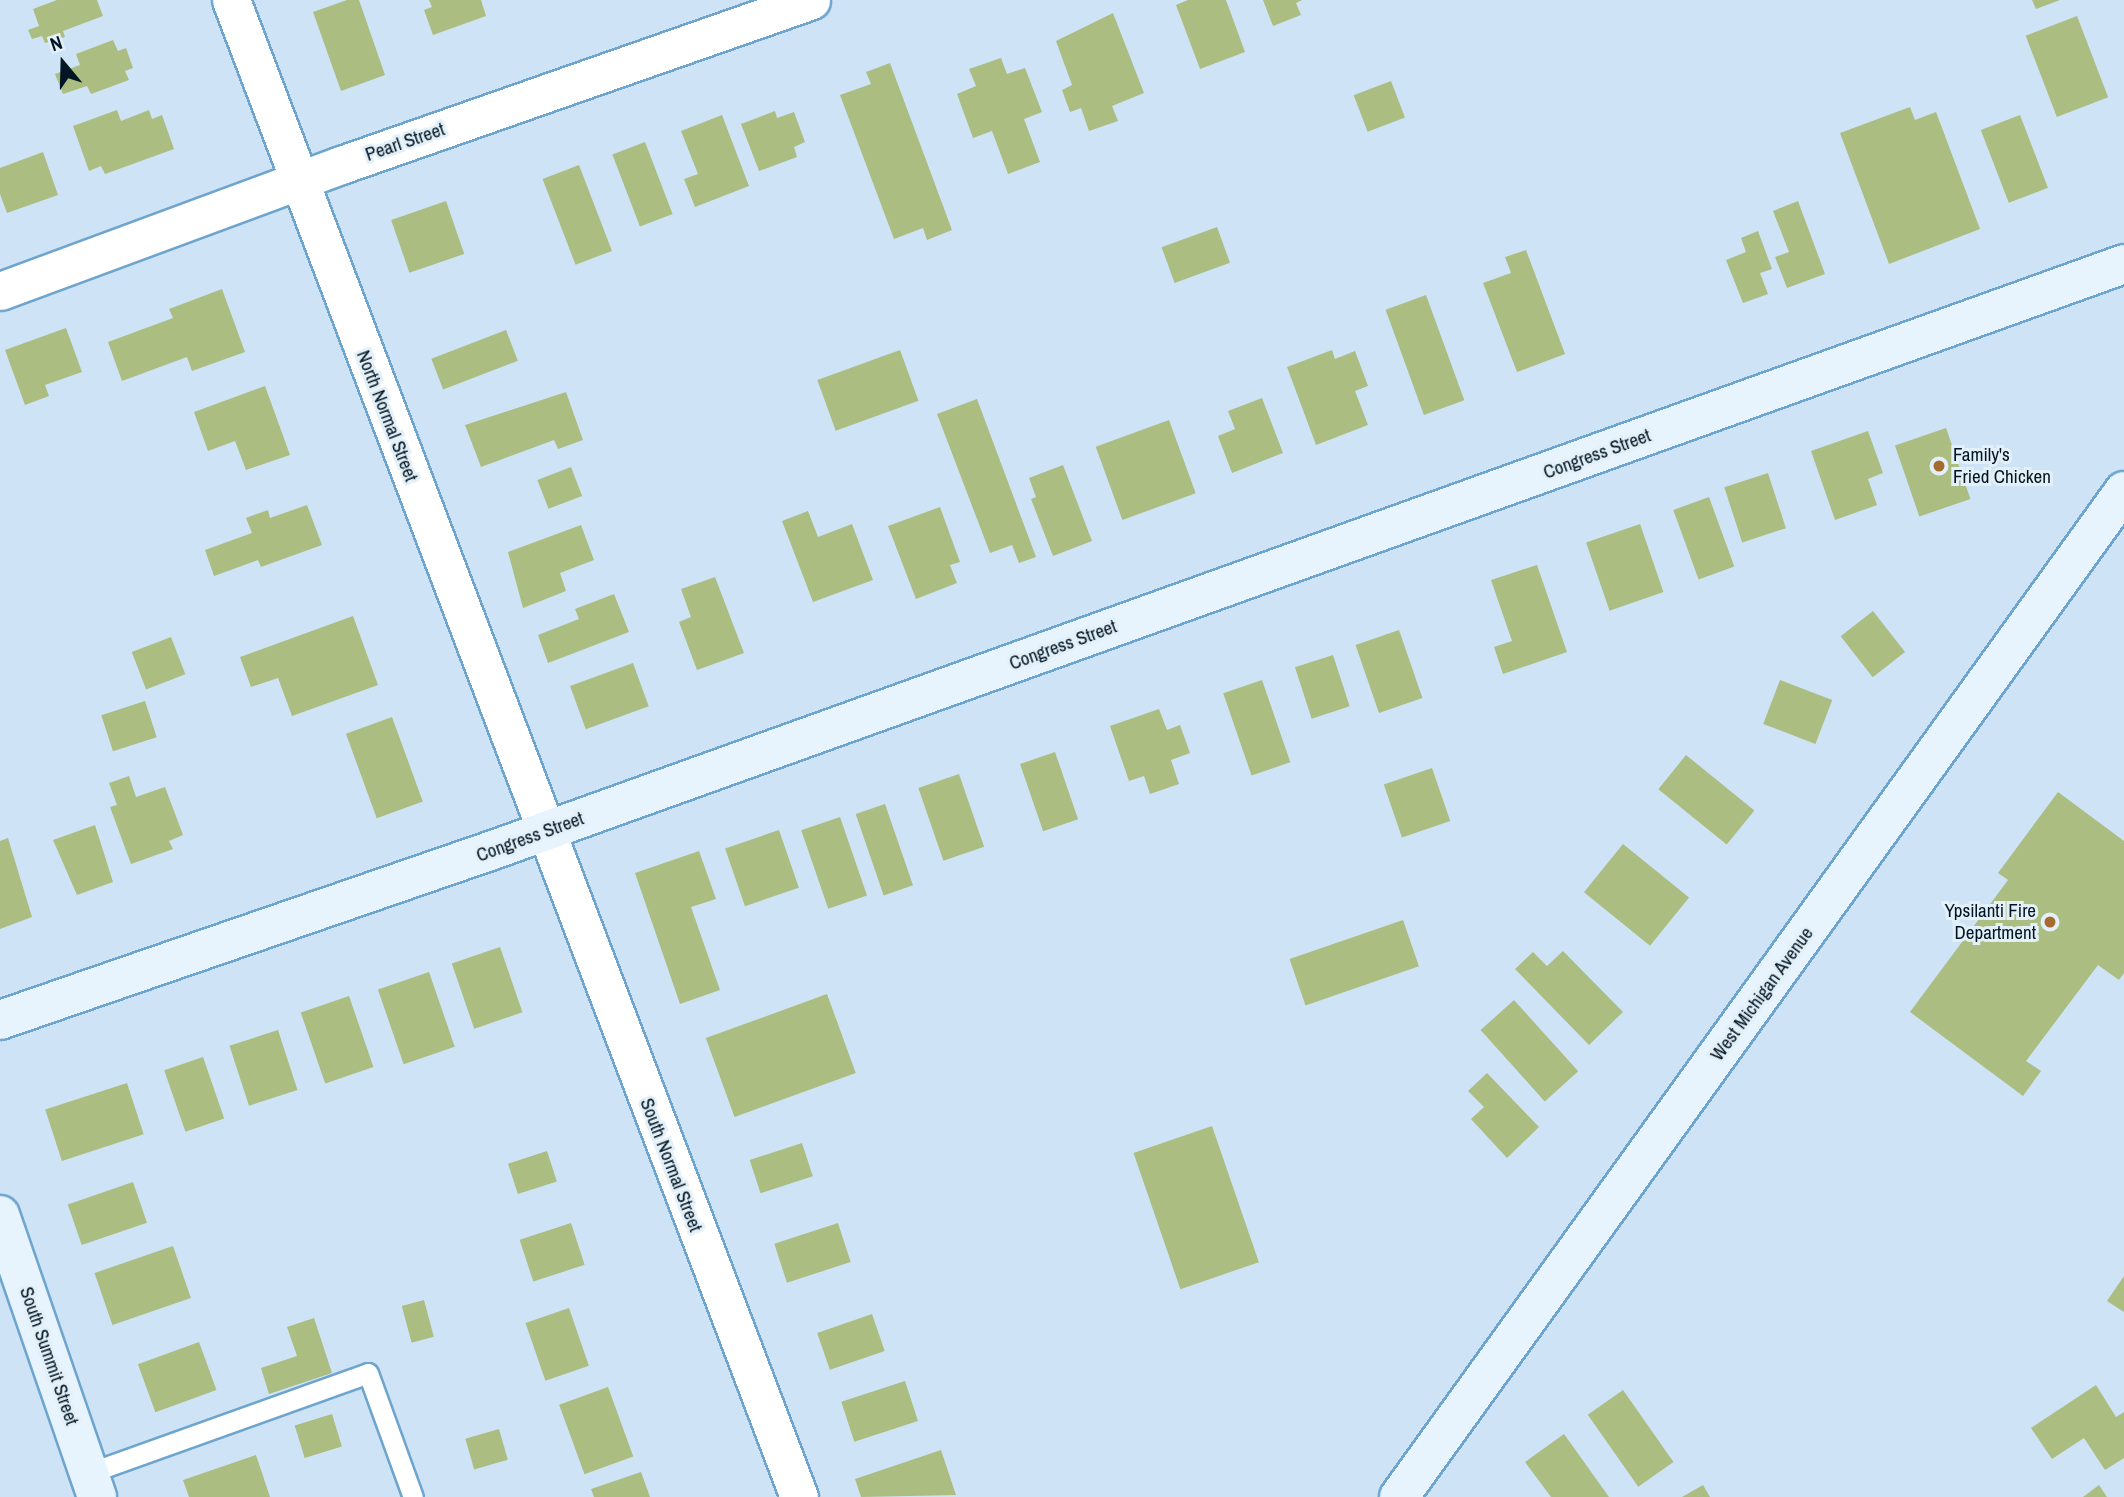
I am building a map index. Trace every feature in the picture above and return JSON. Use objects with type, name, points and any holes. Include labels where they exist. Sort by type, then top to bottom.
[{"type":"street","name":"North Normal Street","points":[[231,0],[544,832]]},
{"type":"street","name":"Pearl Street","points":[[0,291],[299,180],[811,0]]},
{"type":"street","name":"Congress Street","points":[[0,1020],[544,832],[2124,264]]},
{"type":"street","name":"West Michigan Avenue","points":[[1399,1497],[2124,491]]},
{"type":"street","name":"South Normal Street","points":[[544,832],[799,1497]]},
{"type":"street","name":"South Summit Street","points":[[0,1215],[93,1485]]},
{"type":"lane","points":[[93,1485],[368,1373],[413,1497]]},
{"type":"building","points":[[57,0],[97,0],[103,16],[63,31],[65,37],[45,43],[42,36],[32,39],[28,30],[39,26],[33,9]]},
{"type":"building","points":[[347,0],[359,0],[385,75],[341,91],[313,12]]},
{"type":"building","points":[[429,0],[481,0],[486,16],[433,35],[424,10],[432,7]]},
{"type":"building","points":[[1188,0],[1226,0],[1245,52],[1200,69],[1176,5]]},
{"type":"building","points":[[1263,0],[1302,0],[1296,3],[1301,15],[1273,26]]},
{"type":"building","points":[[2032,0],[2060,0],[2036,9]]},
{"type":"building","points":[[1113,13],[1144,93],[1112,106],[1118,121],[1089,131],[1081,108],[1070,112],[1062,90],[1072,85],[1056,41]]},
{"type":"building","points":[[2077,16],[2108,97],[2057,117],[2026,36]]},
{"type":"building","points":[[113,40],[118,51],[126,48],[133,68],[125,71],[129,80],[91,94],[87,86],[63,94],[55,74],[80,65],[76,54]]},
{"type":"building","points":[[1001,58],[1007,74],[1025,68],[1042,112],[1024,119],[1040,162],[1008,174],[992,131],[973,138],[957,94],[976,86],[969,69]]},
{"type":"building","points":[[890,63],[952,230],[927,240],[923,228],[894,239],[840,95],[871,84],[866,72]]},
{"type":"building","points":[[1391,81],[1405,117],[1368,132],[1354,95]]},
{"type":"building","points":[[1910,107],[1915,120],[1936,112],[1980,229],[1889,264],[1840,133]]},
{"type":"building","points":[[117,110],[121,121],[149,110],[152,119],[162,115],[174,149],[105,174],[101,166],[89,171],[73,126]]},
{"type":"building","points":[[775,111],[777,118],[794,112],[805,142],[794,147],[797,157],[759,171],[741,124]]},
{"type":"building","points":[[722,115],[749,186],[695,207],[684,179],[698,174],[681,131]]},
{"type":"building","points":[[2020,115],[2048,188],[2009,203],[1981,130]]},
{"type":"building","points":[[645,142],[673,214],[640,226],[612,155]]},
{"type":"building","points":[[43,152],[58,195],[7,213],[0,194],[0,168]]},
{"type":"building","points":[[579,165],[612,251],[576,265],[543,179]]},
{"type":"building","points":[[446,201],[464,254],[409,273],[391,220]]},
{"type":"building","points":[[1798,201],[1825,274],[1787,288],[1775,257],[1789,252],[1773,211]]},
{"type":"building","points":[[1217,227],[1230,263],[1175,283],[1162,247]]},
{"type":"building","points":[[1758,231],[1772,269],[1760,273],[1768,294],[1743,303],[1726,260],[1746,252],[1741,238]]},
{"type":"building","points":[[1526,250],[1565,354],[1517,372],[1483,283],[1511,273],[1505,257]]},
{"type":"building","points":[[222,289],[245,352],[192,371],[187,357],[122,381],[108,342],[173,318],[169,309]]},
{"type":"building","points":[[1426,295],[1464,400],[1424,415],[1386,310]]},
{"type":"building","points":[[66,328],[82,372],[45,385],[49,396],[25,405],[5,350]]},
{"type":"building","points":[[506,330],[518,361],[443,389],[431,359]]},
{"type":"building","points":[[900,350],[918,401],[836,431],[817,380]]},
{"type":"building","points":[[1332,350],[1335,359],[1355,351],[1368,386],[1355,391],[1368,425],[1316,445],[1287,367]]},
{"type":"building","points":[[265,386],[290,455],[246,470],[235,441],[208,451],[194,412]]},
{"type":"building","points":[[566,392],[583,440],[558,449],[554,440],[481,467],[465,425]]},
{"type":"building","points":[[1262,398],[1283,453],[1232,473],[1218,436],[1235,429],[1228,411]]},
{"type":"building","points":[[977,399],[1036,557],[1019,563],[1012,545],[990,553],[937,414]]},
{"type":"building","points":[[1169,420],[1196,493],[1122,520],[1096,447]]},
{"type":"building","points":[[1946,428],[1970,499],[1919,516],[1895,446]]},
{"type":"building","points":[[1868,431],[1883,473],[1868,479],[1877,505],[1835,520],[1811,451]]},
{"type":"building","points":[[1063,465],[1092,541],[1053,556],[1031,499],[1036,497],[1029,478]]},
{"type":"building","points":[[571,467],[582,496],[549,509],[537,480]]},
{"type":"building","points":[[1768,473],[1786,528],[1742,542],[1724,487]]},
{"type":"building","points":[[1709,497],[1734,567],[1699,580],[1673,510]]},
{"type":"building","points":[[307,505],[322,545],[261,567],[258,560],[214,576],[205,550],[252,533],[246,518],[268,510],[270,518]]},
{"type":"building","points":[[940,507],[960,562],[950,565],[957,583],[916,599],[888,526]]},
{"type":"building","points":[[808,511],[818,537],[852,524],[873,580],[813,602],[782,521]]},
{"type":"building","points":[[1640,524],[1663,592],[1610,611],[1586,543]]},
{"type":"building","points":[[581,525],[594,560],[560,573],[566,591],[523,608],[508,552]]},
{"type":"building","points":[[1537,565],[1567,652],[1503,674],[1494,647],[1512,641],[1491,580]]},
{"type":"building","points":[[715,577],[744,653],[697,670],[679,622],[691,617],[681,589]]},
{"type":"building","points":[[614,594],[629,632],[548,663],[538,635],[579,619],[575,609]]},
{"type":"building","points":[[1873,611],[1905,652],[1873,677],[1841,636]]},
{"type":"building","points":[[353,616],[378,685],[292,716],[278,678],[251,687],[240,657]]},
{"type":"building","points":[[1399,630],[1422,698],[1379,713],[1356,645]]},
{"type":"building","points":[[171,637],[185,674],[146,689],[132,652]]},
{"type":"building","points":[[1333,655],[1350,706],[1312,719],[1295,667]]},
{"type":"building","points":[[633,663],[649,706],[586,729],[570,686]]},
{"type":"building","points":[[1262,680],[1290,762],[1252,776],[1223,693]]},
{"type":"building","points":[[1780,680],[1832,700],[1815,744],[1763,724]]},
{"type":"building","points":[[145,701],[157,737],[113,751],[101,715]]},
{"type":"building","points":[[1159,709],[1167,730],[1180,725],[1190,753],[1171,760],[1179,784],[1150,794],[1144,776],[1129,781],[1110,726]]},
{"type":"building","points":[[392,717],[423,802],[377,818],[346,734]]},
{"type":"building","points":[[1055,752],[1078,819],[1043,831],[1020,764]]},
{"type":"building","points":[[1686,755],[1754,810],[1727,845],[1658,789]]},
{"type":"building","points":[[1432,768],[1450,821],[1402,838],[1384,785]]},
{"type":"building","points":[[959,774],[984,847],[943,861],[918,788]]},
{"type":"building","points":[[129,776],[136,797],[165,787],[183,835],[169,841],[173,849],[131,864],[110,807],[117,805],[109,783]]},
{"type":"building","name":"Ypsilanti Fire Department","points":[[2058,792],[2124,841],[2124,973],[2119,980],[2098,965],[2026,1061],[2041,1071],[2023,1096],[1910,1012],[2008,880],[1998,873]]},
{"type":"building","points":[[885,804],[913,885],[884,895],[856,814]]},
{"type":"building","points":[[840,817],[867,895],[828,909],[801,830]]},
{"type":"building","points":[[95,825],[113,882],[77,895],[53,840]]},
{"type":"building","points":[[779,830],[799,888],[745,906],[725,849]]},
{"type":"building","points":[[8,838],[32,917],[0,929],[0,841]]},
{"type":"building","points":[[1623,844],[1689,897],[1650,946],[1584,892]]},
{"type":"building","points":[[699,851],[716,899],[691,907],[720,990],[680,1004],[635,873]]},
{"type":"building","points":[[1403,920],[1419,966],[1305,1005],[1290,959]]},
{"type":"building","points":[[500,947],[522,1012],[474,1029],[452,964]]},
{"type":"building","points":[[1563,951],[1623,1012],[1589,1045],[1515,969],[1533,952],[1547,966]]},
{"type":"building","points":[[429,972],[455,1047],[404,1064],[378,990]]},
{"type":"building","points":[[827,994],[856,1073],[735,1117],[706,1038]]},
{"type":"building","points":[[349,996],[373,1067],[325,1084],[301,1013]]},
{"type":"building","points":[[1514,1000],[1578,1071],[1545,1101],[1481,1030]]},
{"type":"building","points":[[278,1030],[297,1090],[249,1106],[229,1046]]},
{"type":"building","points":[[203,1057],[224,1118],[185,1132],[164,1070]]},
{"type":"building","points":[[1487,1073],[1539,1127],[1507,1158],[1471,1119],[1484,1107],[1468,1091]]},
{"type":"building","points":[[127,1083],[144,1134],[62,1161],[45,1110]]},
{"type":"building","points":[[1212,1126],[1259,1262],[1180,1289],[1134,1153]]},
{"type":"building","points":[[802,1143],[813,1176],[761,1193],[750,1160]]},
{"type":"building","points":[[547,1151],[557,1181],[518,1194],[508,1164]]},
{"type":"building","points":[[133,1182],[147,1223],[82,1245],[68,1204]]},
{"type":"building","points":[[571,1223],[585,1265],[533,1282],[520,1240]]},
{"type":"building","points":[[838,1223],[851,1262],[787,1283],[774,1244]]},
{"type":"building","points":[[173,1246],[191,1298],[112,1325],[95,1273]]},
{"type":"building","points":[[2124,1276],[2124,1312],[2107,1301]]},
{"type":"building","points":[[424,1300],[434,1337],[412,1343],[402,1306]]},
{"type":"building","points":[[569,1308],[589,1366],[545,1381],[526,1323]]},
{"type":"building","points":[[872,1314],[885,1351],[830,1370],[817,1333]]},
{"type":"building","points":[[314,1318],[332,1373],[269,1394],[261,1368],[297,1356],[287,1327]]},
{"type":"building","points":[[199,1342],[216,1390],[155,1412],[138,1364]]},
{"type":"building","points":[[905,1381],[918,1421],[854,1442],[841,1402]]},
{"type":"building","points":[[2096,1385],[2116,1417],[2124,1412],[2124,1458],[2105,1470],[2084,1438],[2052,1459],[2031,1428]]},
{"type":"building","points":[[608,1387],[633,1457],[584,1474],[559,1405]]},
{"type":"building","points":[[1623,1390],[1673,1462],[1638,1487],[1588,1415]]},
{"type":"building","points":[[332,1414],[342,1447],[305,1458],[295,1425]]},
{"type":"building","points":[[499,1429],[508,1460],[474,1469],[465,1439]]},
{"type":"building","points":[[1564,1434],[1609,1497],[1551,1497],[1525,1462]]},
{"type":"building","points":[[941,1450],[956,1495],[861,1497],[855,1479]]},
{"type":"building","points":[[256,1455],[270,1497],[189,1497],[183,1480]]},
{"type":"building","points":[[641,1472],[650,1497],[594,1497],[591,1489]]},
{"type":"building","points":[[1703,1485],[1710,1497],[1682,1497]]},
{"type":"building","points":[[2099,1485],[2107,1497],[2083,1497]]},
{"type":"place","name":"Family's Fried Chicken","points":[[1939,466]]},
{"type":"place","name":"Ypsilanti Fire Department","points":[[2050,922]]}]
